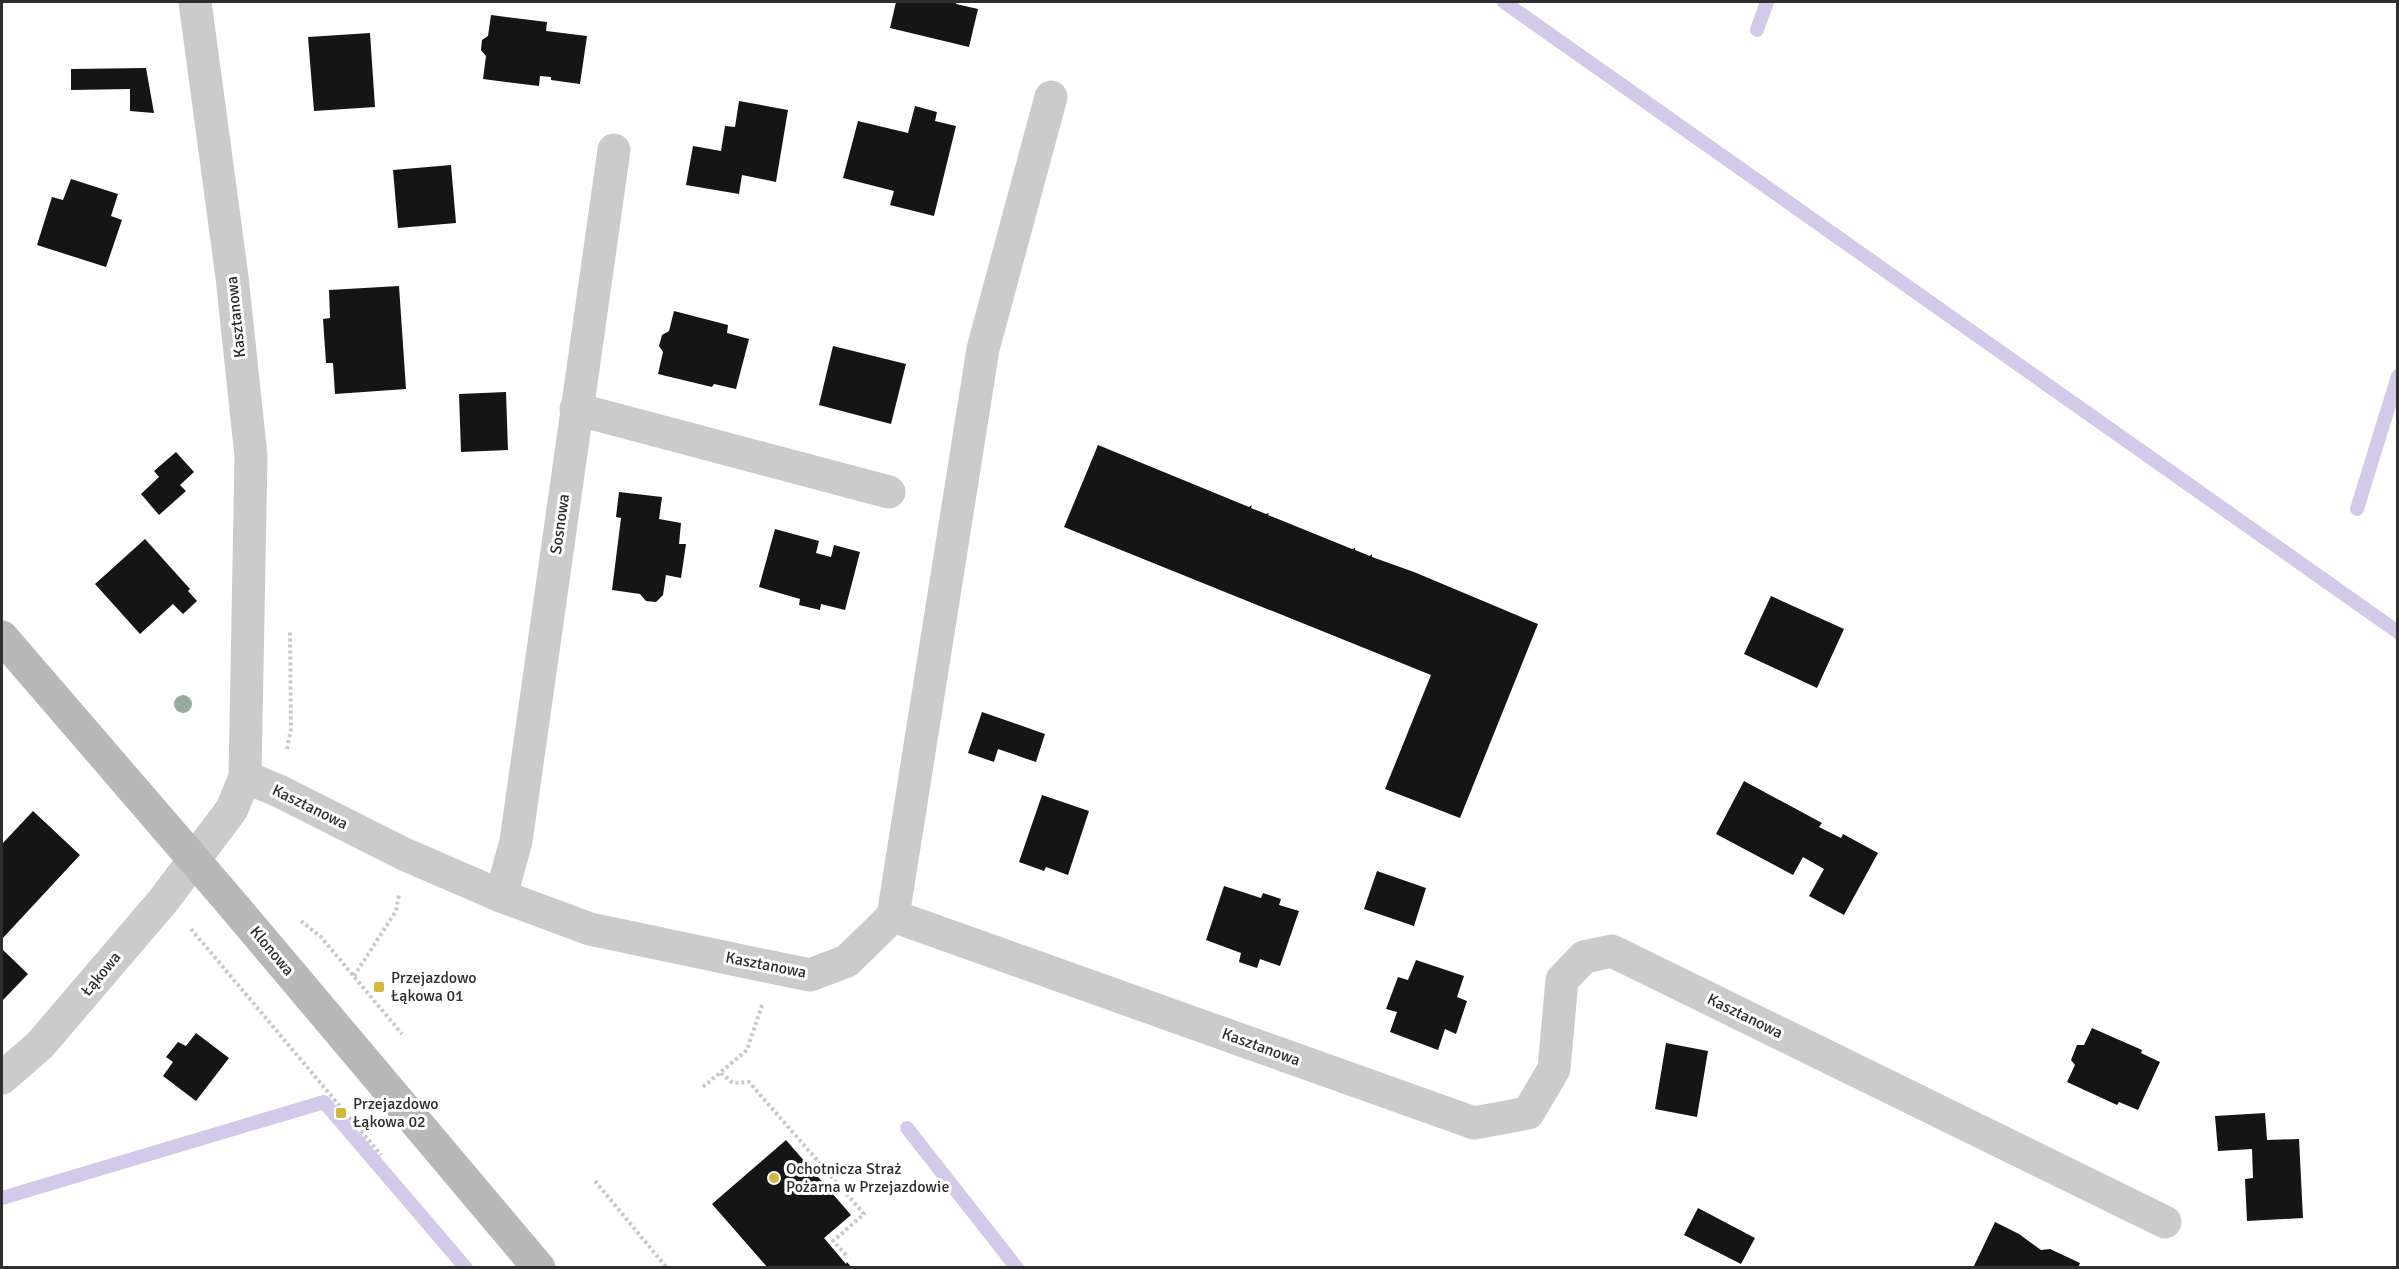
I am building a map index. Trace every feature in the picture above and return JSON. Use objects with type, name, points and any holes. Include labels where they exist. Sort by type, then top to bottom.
[{"type":"street","name":"Kasztanowa","points":[[194,862],[232,809],[245,777],[251,456],[232,278],[195,2]]},
{"type":"street","points":[[893,916],[983,349],[1051,97]]},
{"type":"street","name":"Sosnowa","points":[[501,896],[516,841],[614,150]]},
{"type":"street","points":[[576,409],[889,492]]},
{"type":"street","name":"Klonowa","points":[[2,637],[232,904],[539,1268]]},
{"type":"street","name":"Kasztanowa","points":[[245,777],[279,791],[404,854],[501,896],[590,929],[810,975],[847,962],[893,916],[1474,1123],[1528,1113],[1554,1069],[1562,981],[1584,957],[1612,951],[2164,1222]]},
{"type":"street","name":"Łąkowa","points":[[2,1078],[40,1045],[194,862]]},
{"type":"path","points":[[354,976],[396,911],[404,854]]},
{"type":"path","points":[[296,916],[321,937],[402,1034]]},
{"type":"path","points":[[199,937],[381,1155]]},
{"type":"path","points":[[703,1087],[747,1050],[763,1000]]},
{"type":"path","points":[[721,1073],[734,1083],[749,1082],[864,1214],[833,1241],[846,1255]]},
{"type":"path","points":[[595,1180],[667,1268]]},
{"type":"building","points":[[896,2],[957,2],[956,4],[978,9],[969,47],[890,28]]},
{"type":"building","points":[[491,15],[547,22],[546,31],[587,36],[580,84],[540,76],[539,86],[483,79],[486,56],[481,50],[482,40],[488,36]]},
{"type":"building","points":[[370,33],[375,107],[314,111],[308,37]]},
{"type":"building","points":[[146,68],[154,113],[130,111],[130,89],[71,90],[71,69]]},
{"type":"building","points":[[739,101],[788,110],[776,182],[742,175],[739,194],[686,185],[693,146],[721,151],[725,126],[735,127]]},
{"type":"building","points":[[915,106],[937,112],[935,121],[956,126],[934,216],[890,205],[894,191],[843,178],[858,121],[908,133]]},
{"type":"building","points":[[451,165],[456,223],[398,228],[393,170]]},
{"type":"building","points":[[71,179],[118,194],[111,216],[122,220],[106,267],[37,245],[52,197],[63,200]]},
{"type":"building","points":[[399,286],[406,389],[335,394],[333,363],[326,363],[323,319],[330,318],[329,290]]},
{"type":"building","points":[[674,311],[728,325],[727,333],[749,339],[736,389],[714,384],[712,387],[658,374],[663,352],[659,346],[662,335],[669,331]]},
{"type":"building","points":[[833,346],[906,364],[891,424],[819,405]]},
{"type":"building","points":[[506,392],[508,450],[461,452],[459,394]]},
{"type":"building","points":[[1098,445],[1249,507],[1252,505],[1251,508],[1269,513],[1268,515],[1352,549],[1355,548],[1370,556],[1372,554],[1372,557],[1414,572],[1538,624],[1460,818],[1385,789],[1431,675],[1064,527]]},
{"type":"building","points":[[176,452],[194,472],[180,485],[186,491],[159,515],[141,494],[159,477],[154,471]]},
{"type":"building","points":[[619,492],[662,497],[659,519],[681,523],[679,544],[686,544],[681,578],[666,575],[663,595],[656,602],[646,601],[640,594],[612,590],[621,518],[616,517]]},
{"type":"building","points":[[775,529],[819,541],[816,553],[831,557],[834,545],[860,552],[845,610],[821,604],[820,610],[799,605],[800,599],[759,587]]},
{"type":"building","points":[[145,539],[190,589],[188,591],[197,601],[183,614],[173,604],[140,634],[95,584]]},
{"type":"building","points":[[1771,596],[1844,629],[1817,688],[1744,654]]},
{"type":"building","points":[[982,712],[1045,734],[1036,762],[998,749],[994,762],[968,753]]},
{"type":"building","points":[[1744,781],[1822,823],[1819,827],[1841,838],[1843,834],[1878,853],[1844,915],[1809,896],[1824,869],[1803,857],[1793,875],[1716,834]]},
{"type":"building","points":[[1042,795],[1089,811],[1068,875],[1046,867],[1044,871],[1019,862]]},
{"type":"building","points":[[33,811],[80,855],[2,939],[2,844]]},
{"type":"building","points":[[1377,871],[1426,888],[1414,926],[1364,909]]},
{"type":"building","points":[[1224,886],[1261,898],[1263,893],[1281,899],[1279,905],[1299,911],[1280,966],[1260,959],[1257,968],[1239,962],[1241,953],[1206,940]]},
{"type":"building","points":[[2,949],[28,974],[3,1000],[2,999]]},
{"type":"building","points":[[1416,960],[1464,976],[1457,997],[1467,1001],[1456,1034],[1445,1029],[1438,1050],[1390,1032],[1397,1012],[1386,1009],[1398,977],[1408,980]]},
{"type":"building","points":[[2092,1028],[2142,1050],[2141,1053],[2160,1062],[2138,1110],[2119,1102],[2117,1105],[2067,1082],[2075,1065],[2071,1060],[2077,1045],[2084,1045]]},
{"type":"building","points":[[196,1033],[229,1058],[196,1101],[163,1076],[173,1062],[166,1057],[178,1042],[186,1046]]},
{"type":"building","points":[[1666,1043],[1708,1051],[1697,1117],[1655,1109]]},
{"type":"building","points":[[2265,1113],[2267,1140],[2299,1139],[2303,1218],[2247,1221],[2245,1179],[2253,1178],[2252,1149],[2218,1151],[2215,1116]]},
{"type":"building","points":[[786,1140],[851,1215],[824,1238],[852,1268],[768,1268],[712,1204]]},
{"type":"building","points":[[1698,1208],[1755,1238],[1741,1264],[1684,1235]]},
{"type":"building","points":[[1995,1222],[2019,1234],[2041,1250],[2050,1249],[2080,1263],[2078,1268],[1973,1268]]},
{"type":"waterway","points":[[1504,2],[2398,632]]},
{"type":"waterway","points":[[1757,30],[1767,2]]},
{"type":"waterway","points":[[2357,509],[2398,376]]},
{"type":"waterway","points":[[2,1198],[324,1102],[466,1268]]},
{"type":"waterway","points":[[907,1128],[1017,1268]]},
{"type":"place","name":"Przejazdowo Łąkowa 01","points":[[379,987]]},
{"type":"place","name":"Przejazdowo Łąkowa 02","points":[[341,1113]]},
{"type":"place","name":"Ochotnicza Straż Pożarna w Przejazdowie","points":[[774,1178]]}]
